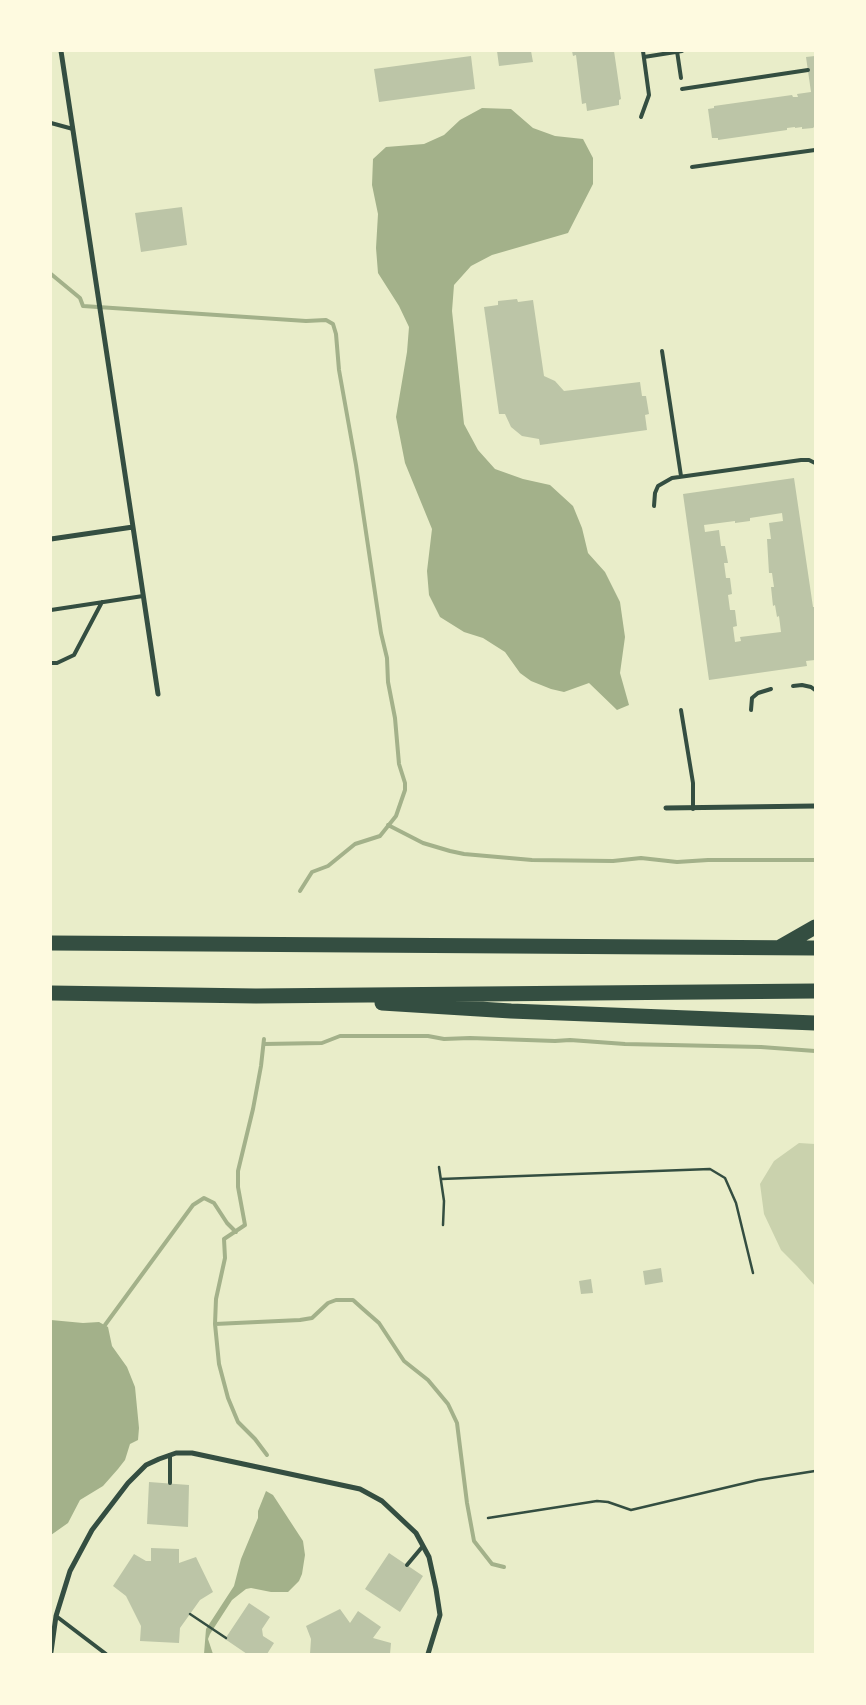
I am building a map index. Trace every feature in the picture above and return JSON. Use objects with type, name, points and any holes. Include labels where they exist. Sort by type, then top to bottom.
[{"type":"highway","points":[[780,947],[815,927]]},
{"type":"highway","points":[[51,943],[815,948]]},
{"type":"highway","points":[[51,993],[256,996],[815,991]]},
{"type":"highway","points":[[256,996],[511,1011],[815,1023]]},
{"type":"street","points":[[61,51],[158,694]]},
{"type":"street","points":[[51,539],[133,527]]},
{"type":"street","points":[[666,808],[815,806]]},
{"type":"street","points":[[51,1652],[56,1616],[70,1571],[92,1530],[146,1465],[170,1455],[192,1453],[360,1489],[382,1501],[416,1533],[429,1557],[440,1615],[428,1654]]},
{"type":"lane","points":[[641,117],[649,95],[643,51]]},
{"type":"lane","points":[[644,57],[679,51],[681,78]]},
{"type":"lane","points":[[682,89],[808,70]]},
{"type":"lane","points":[[51,123],[73,129]]},
{"type":"lane","points":[[692,167],[815,150]]},
{"type":"lane","points":[[662,351],[681,476]]},
{"type":"lane","points":[[654,506],[655,493],[658,486],[664,480],[681,476],[801,460],[815,462]]},
{"type":"lane","points":[[51,610],[143,596]]},
{"type":"lane","points":[[51,663],[57,663],[74,655],[102,602]]},
{"type":"lane","points":[[793,686],[802,685],[815,690]]},
{"type":"lane","points":[[751,710],[752,698],[758,693],[772,689]]},
{"type":"lane","points":[[682,710],[693,783],[693,809]]},
{"type":"lane","points":[[170,1455],[170,1484]]},
{"type":"lane","points":[[407,1565],[423,1546]]},
{"type":"lane","points":[[56,1616],[106,1654]]},
{"type":"path","points":[[439,1167],[444,1201],[443,1225]]},
{"type":"path","points":[[441,1179],[710,1169],[725,1178],[736,1203],[754,1273]]},
{"type":"path","points":[[488,1518],[597,1501],[608,1502],[631,1510],[758,1480],[815,1470]]},
{"type":"path","points":[[190,1614],[226,1638]]},
{"type":"shaded area","points":[[482,108],[511,109],[533,128],[555,136],[583,139],[593,158],[593,184],[568,233],[492,255],[471,266],[454,285],[452,311],[464,424],[478,450],[495,469],[523,479],[550,485],[573,506],[582,528],[588,553],[605,572],[620,602],[625,637],[620,673],[629,705],[617,710],[589,683],[564,692],[531,681],[520,673],[505,652],[483,638],[464,632],[440,617],[429,595],[427,571],[432,529],[405,463],[396,417],[407,352],[409,327],[399,306],[378,273],[376,248],[378,214],[372,185],[373,159],[386,147],[424,144],[444,135],[460,120]]},
{"type":"shaded area","points":[[799,1143],[815,1144],[815,1286],[781,1250],[764,1214],[760,1184],[774,1161]]},
{"type":"shaded area","points":[[51,1320],[83,1323],[99,1322],[108,1327],[112,1346],[127,1367],[135,1387],[139,1428],[138,1440],[130,1444],[125,1460],[118,1469],[103,1486],[80,1500],[68,1523],[51,1535]]},
{"type":"shaded area","points":[[266,1491],[273,1495],[303,1541],[305,1555],[302,1574],[299,1581],[288,1592],[271,1592],[251,1588],[246,1589],[232,1600],[208,1639],[213,1654],[204,1654],[206,1629],[234,1586],[241,1559],[258,1518],[258,1511]]},
{"type":"building","points":[[497,51],[531,51],[533,62],[499,66]]},
{"type":"building","points":[[572,51],[614,51],[621,99],[619,100],[619,105],[587,111],[586,103],[582,104],[576,55],[573,56]]},
{"type":"building","points":[[471,56],[475,89],[379,102],[374,69]]},
{"type":"building","points":[[815,56],[815,126],[813,128],[802,129],[802,127],[795,127],[787,128],[787,130],[718,140],[718,138],[712,138],[708,109],[714,108],[714,106],[792,95],[793,97],[798,97],[797,94],[811,92],[806,57]]},
{"type":"building","points":[[182,207],[187,245],[141,252],[135,213]]},
{"type":"building","points":[[517,299],[518,302],[533,300],[544,376],[555,381],[564,391],[640,382],[642,396],[646,396],[649,414],[645,415],[647,430],[540,445],[539,439],[522,436],[511,427],[505,414],[499,414],[484,307],[498,305],[498,301]]},
{"type":"building","points":[[794,478],[813,607],[815,607],[815,660],[806,661],[807,666],[709,680],[683,494]],"holes":[[[782,513],[783,521],[769,523],[771,539],[767,539],[769,573],[772,573],[774,587],[771,587],[773,606],[775,605],[777,617],[779,616],[781,632],[740,637],[741,641],[735,642],[733,627],[737,626],[735,610],[730,610],[728,595],[732,594],[730,578],[726,578],[724,563],[728,563],[725,546],[721,546],[719,530],[705,532],[704,525],[750,521],[750,518]]]},
{"type":"building","points":[[661,1268],[663,1282],[645,1285],[643,1271]]},
{"type":"building","points":[[591,1279],[593,1293],[581,1294],[579,1281]]},
{"type":"building","points":[[149,1482],[189,1485],[188,1527],[147,1524]]},
{"type":"building","points":[[151,1548],[179,1549],[179,1563],[196,1557],[213,1592],[200,1600],[180,1628],[179,1643],[140,1641],[141,1626],[126,1596],[113,1586],[134,1554],[146,1561],[151,1561]]},
{"type":"building","points":[[389,1553],[423,1576],[400,1612],[365,1589]]},
{"type":"building","points":[[249,1603],[270,1617],[262,1629],[263,1636],[274,1643],[267,1654],[247,1654],[225,1639]]},
{"type":"building","points":[[340,1609],[350,1623],[358,1611],[381,1627],[373,1638],[391,1643],[390,1654],[310,1654],[311,1639],[306,1626]]},
{"type":"waterway","points":[[51,274],[80,298],[83,306],[306,321],[326,320],[333,324],[381,633],[387,658],[388,682],[395,718],[399,764],[405,783],[405,790],[396,816],[380,836],[355,844],[328,866],[312,872],[300,891]]},
{"type":"waterway","points":[[388,825],[423,843],[450,851],[532,860],[613,861],[641,858],[677,862],[708,860],[815,860]]},
{"type":"waterway","points":[[264,1044],[322,1043],[340,1036],[428,1036],[444,1039],[570,1040],[625,1044],[761,1047],[815,1051]]},
{"type":"waterway","points":[[264,1039],[253,1109],[238,1171],[238,1187],[245,1225],[224,1239],[225,1258],[216,1299],[215,1324],[219,1364],[228,1398],[238,1422],[255,1439],[267,1455]]},
{"type":"waterway","points":[[105,1325],[193,1205],[204,1198],[214,1203],[227,1223],[236,1232]]},
{"type":"waterway","points":[[215,1324],[312,1318],[328,1303],[336,1300],[353,1300],[379,1323],[404,1361],[428,1380],[448,1404],[457,1423],[467,1503],[474,1541],[492,1564],[504,1567]]}]
